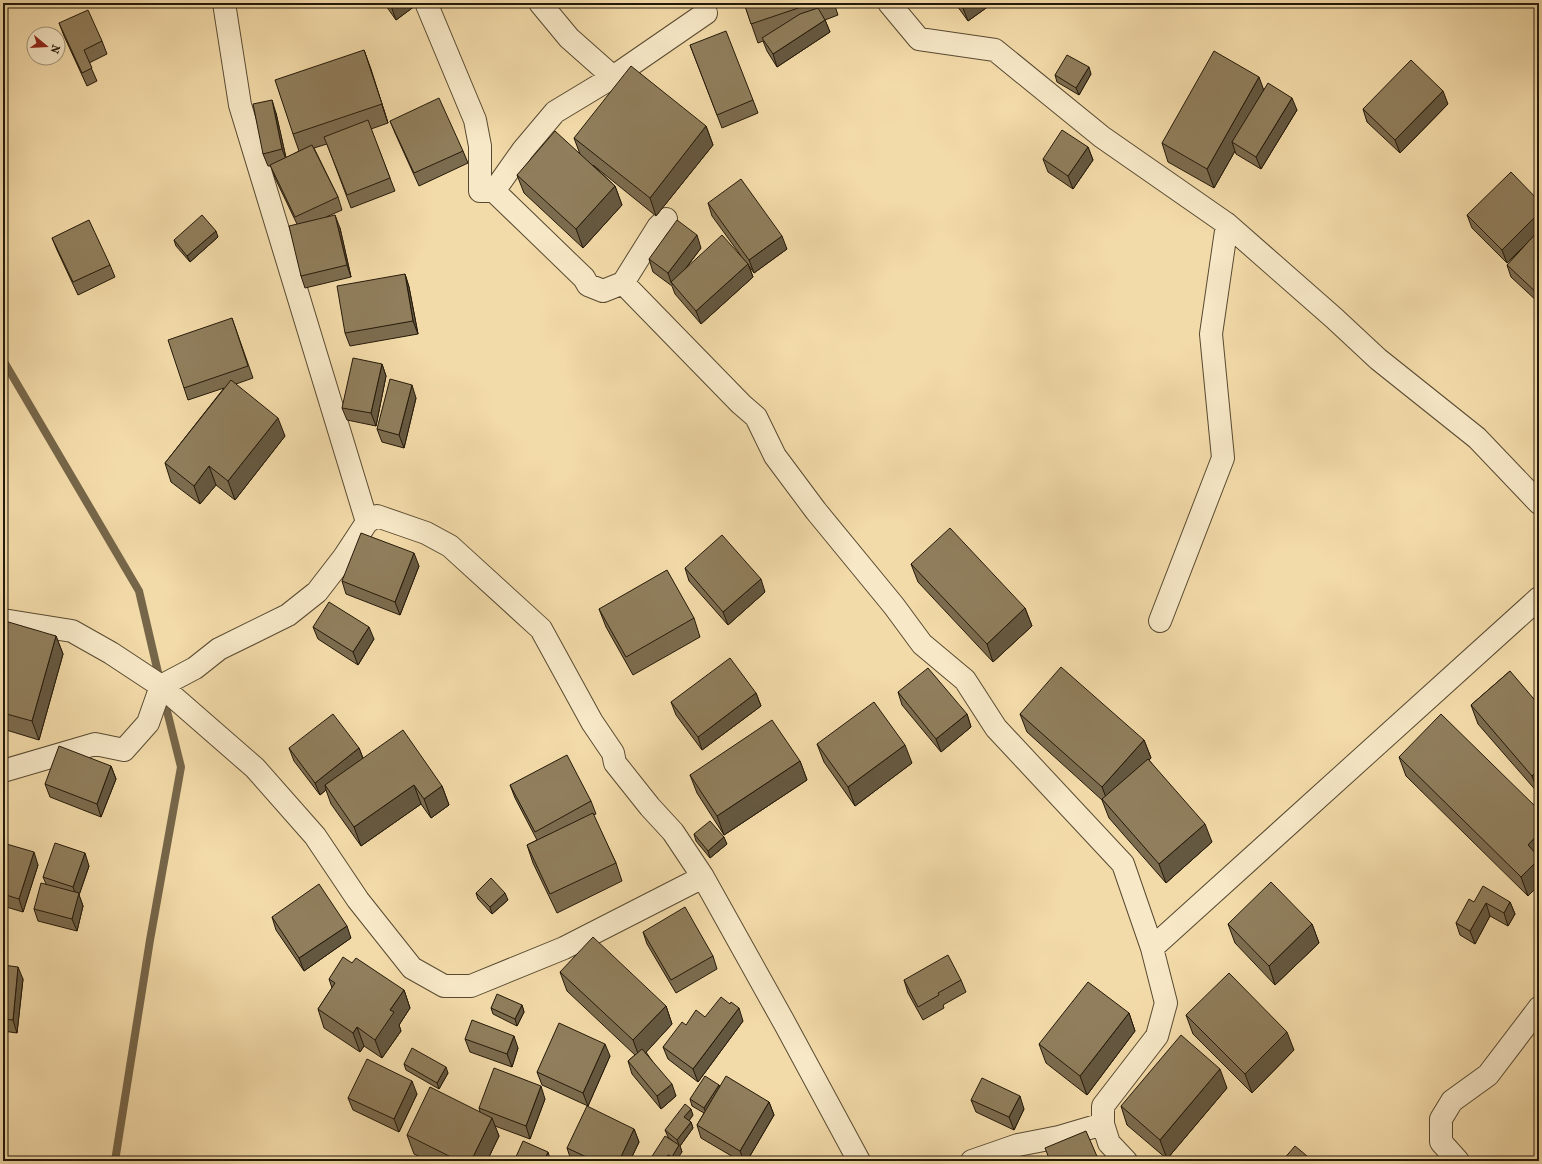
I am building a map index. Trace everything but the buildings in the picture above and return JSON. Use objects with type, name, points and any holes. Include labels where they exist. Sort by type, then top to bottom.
[{"type":"street","points":[[224,3],[240,106],[367,522]]},
{"type":"street","points":[[540,3],[569,38],[613,77]]},
{"type":"street","points":[[889,3],[918,39],[995,50],[1102,137],[1227,224],[1334,318],[1378,359],[1477,438],[1539,503]]},
{"type":"street","points":[[427,5],[475,120],[480,146],[480,191],[494,191],[584,278],[588,285],[603,291],[623,283],[658,227],[666,218]]},
{"type":"street","points":[[494,191],[523,150],[555,112],[613,77],[706,13]]},
{"type":"street","points":[[1160,621],[1223,458],[1211,334],[1227,224]]},
{"type":"street","points":[[623,283],[741,404],[756,417],[775,456],[816,511],[894,606],[922,644],[965,680],[996,728],[1123,864],[1152,948],[1166,1003],[1157,1036],[1103,1106],[1103,1124],[1109,1143],[1126,1161]]},
{"type":"street","points":[[3,771],[95,744],[124,750],[148,723],[161,686],[195,668],[219,649],[288,615],[317,592],[344,557],[367,522],[376,516],[426,533],[450,546],[541,629],[592,722],[613,753],[615,763],[650,807],[673,832],[703,877],[859,1161]]},
{"type":"street","points":[[1152,948],[1539,598]]},
{"type":"street","points":[[3,620],[72,631],[111,653],[161,686],[255,768],[315,836],[358,900],[412,968],[444,986],[471,986],[564,948],[703,877]]},
{"type":"street","points":[[1458,1161],[1441,1142],[1441,1119],[1452,1101],[1488,1075],[1539,1008]]},
{"type":"street","points":[[972,1161],[1018,1145],[1059,1137],[1103,1124]]},
{"type":"waterway","points":[[3,360],[139,591],[160,681]]},
{"type":"waterway","points":[[115,1161],[150,940],[181,767],[163,695]]}]
